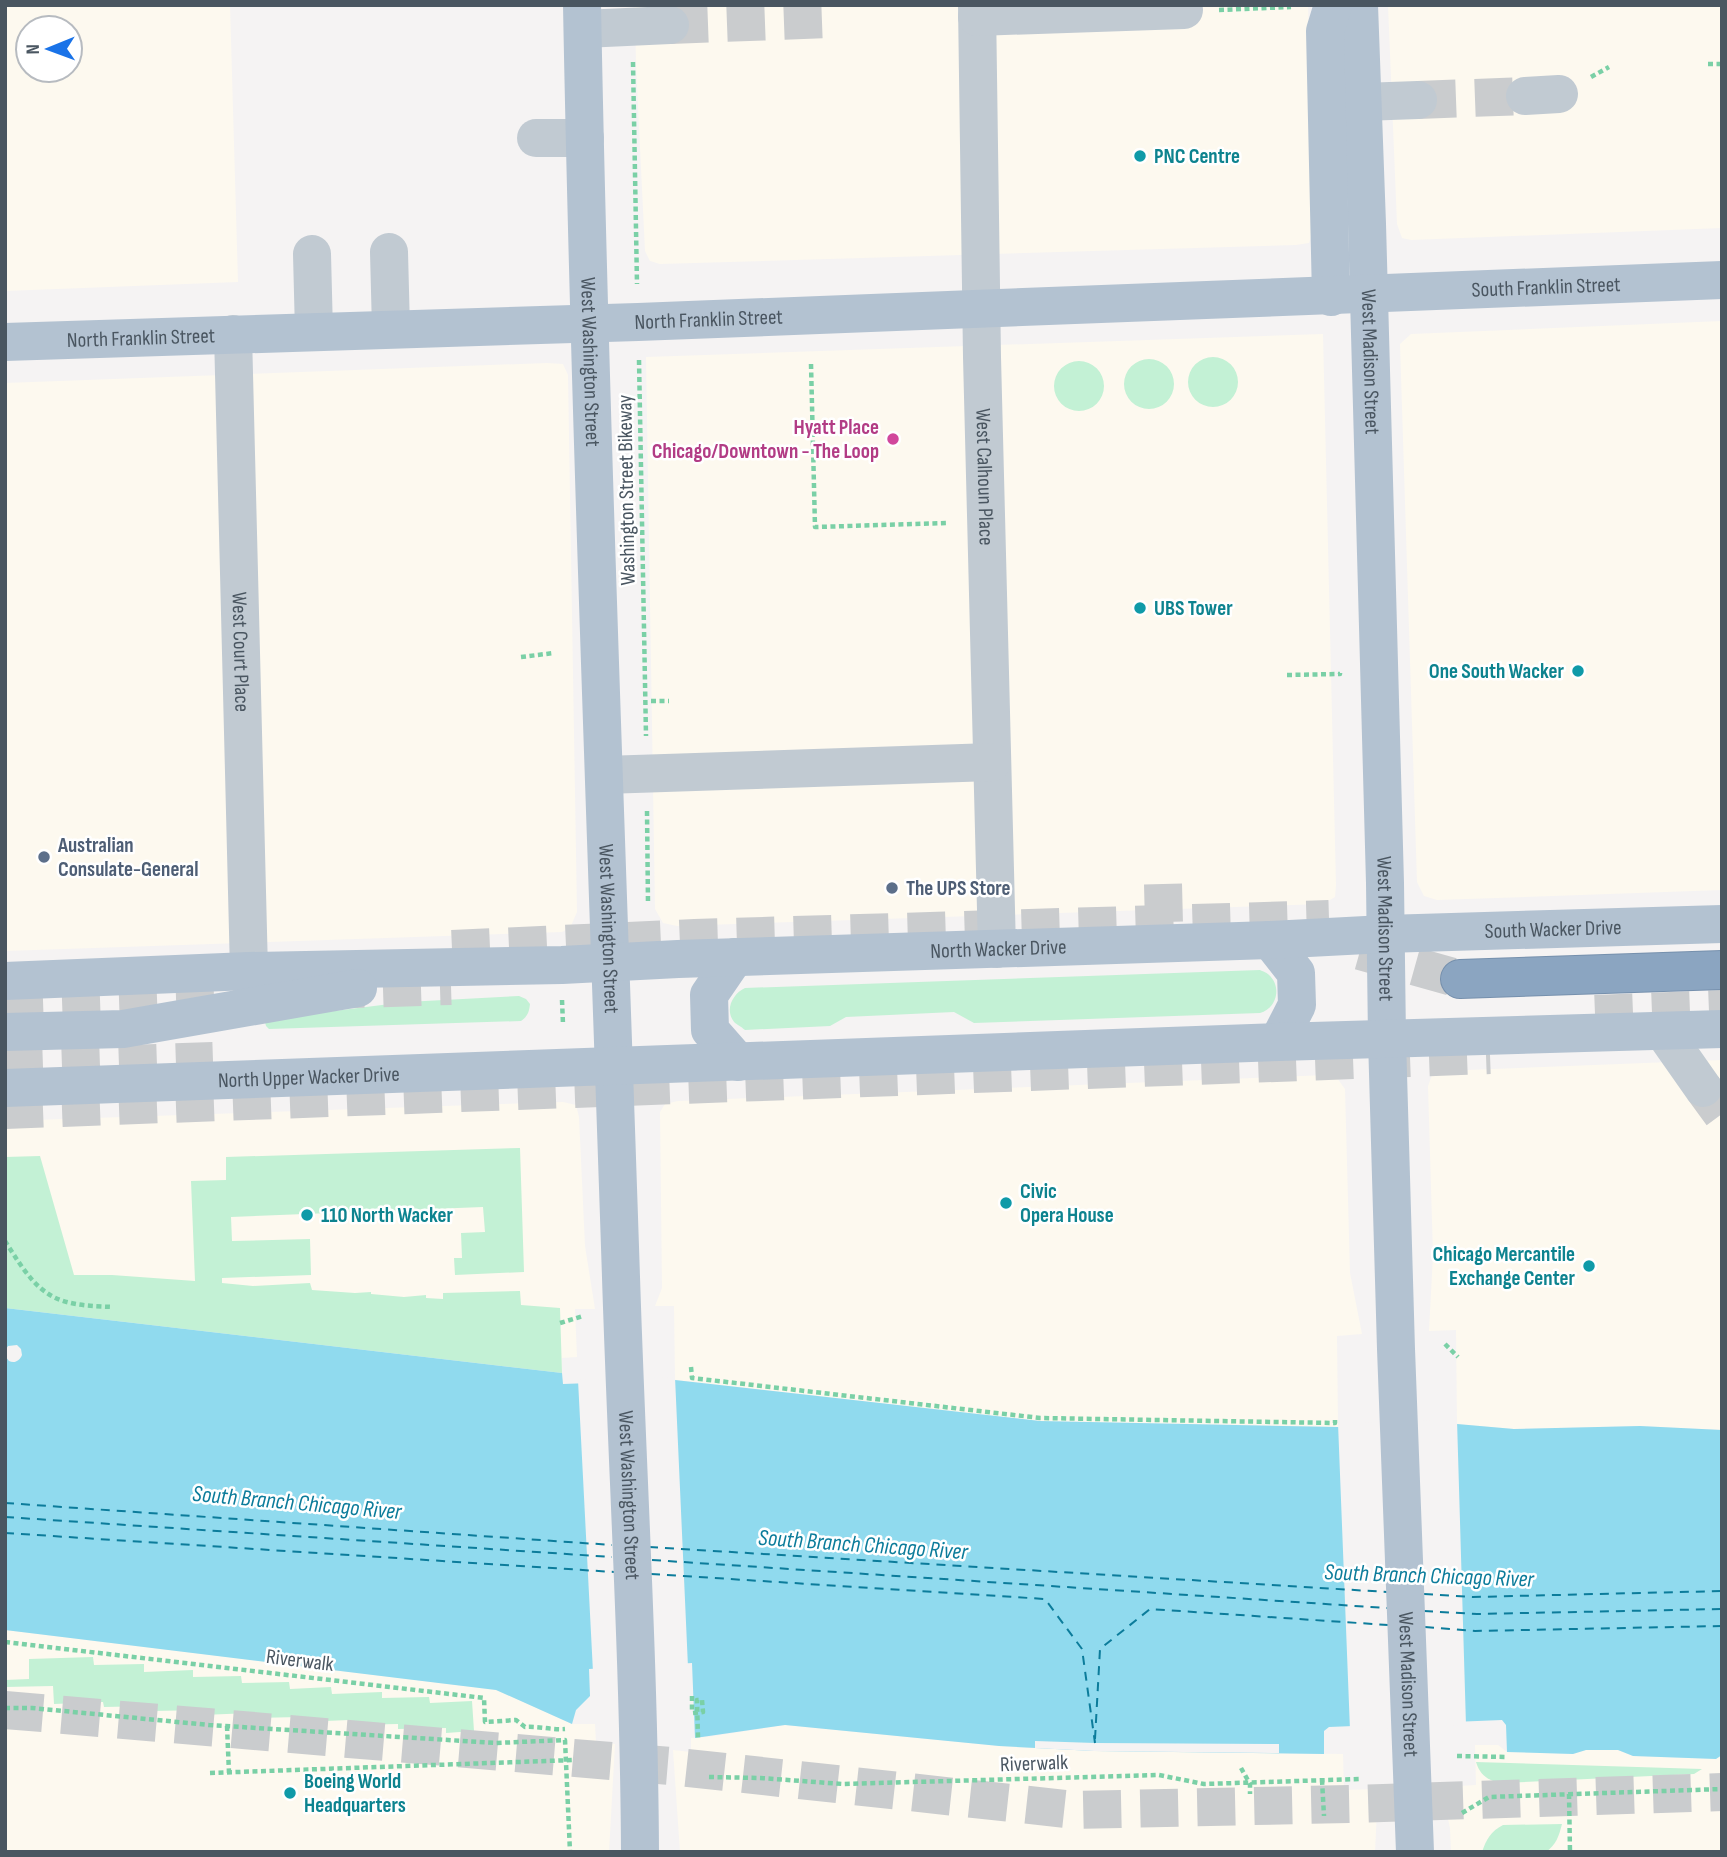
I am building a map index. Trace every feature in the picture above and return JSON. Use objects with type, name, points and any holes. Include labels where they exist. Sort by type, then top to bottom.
[{"type":"highway","points":[[1460,979],[1722,970]]},
{"type":"main road","points":[[1331,297],[1325,31],[1333,5]]},
{"type":"main road","name":"West Madison Street","points":[[1359,5],[1398,1404],[1415,1852]]},
{"type":"main road","name":"West Washington Street","points":[[584,13],[590,323],[610,962],[638,1679],[640,1852]]},
{"type":"main road","name":"South Franklin Street","points":[[1369,295],[1722,280]]},
{"type":"main road","name":"North Franklin Street","points":[[5,342],[1369,295]]},
{"type":"main road","name":"South Wacker Drive","points":[[1385,934],[1722,924]]},
{"type":"main road","name":"North Wacker Drive","points":[[610,962],[1385,934]]},
{"type":"main road","points":[[1270,940],[1297,973],[1297,1005],[1278,1042]]},
{"type":"main road","points":[[735,957],[709,995],[710,1030],[738,1062]]},
{"type":"main road","points":[[5,981],[248,971],[610,962]]},
{"type":"main road","points":[[5,1032],[123,1028],[484,966]]},
{"type":"main road","points":[[614,1066],[1722,1029]]},
{"type":"main road","name":"North Upper Wacker Drive","points":[[5,1088],[614,1066]]},
{"type":"lane","points":[[977,11],[1184,10]]},
{"type":"lane","name":"West Calhoun Place","points":[[977,11],[981,310],[997,948]]},
{"type":"lane","points":[[584,13],[632,26],[670,25]]},
{"type":"lane","points":[[1362,102],[1418,100]]},
{"type":"lane","points":[[536,138],[585,138]]},
{"type":"lane","points":[[389,252],[391,329]]},
{"type":"lane","points":[[312,254],[314,332]]},
{"type":"lane","name":"West Court Place","points":[[233,334],[248,971]]},
{"type":"lane","points":[[604,775],[992,762]]},
{"type":"lane","points":[[1663,1031],[1703,1088]]},
{"type":"path","points":[[1259,8],[1291,7]]},
{"type":"path","name":"Washington Street Bikeway","points":[[632,26],[648,909]]},
{"type":"path","points":[[1708,64],[1722,64]]},
{"type":"path","points":[[811,364],[816,527],[986,522]]},
{"type":"path","points":[[521,657],[554,653]]},
{"type":"path","points":[[1287,675],[1340,674],[1340,663]]},
{"type":"path","points":[[651,701],[669,701]]},
{"type":"path","points":[[562,992],[563,1024]]},
{"type":"path","points":[[5,1241],[23,1269],[48,1294],[76,1304],[113,1307]]},
{"type":"path","points":[[5,1256],[15,1256]]},
{"type":"path","points":[[560,1323],[583,1316]]},
{"type":"path","points":[[1445,1344],[1458,1357]]},
{"type":"path","points":[[691,1367],[692,1378],[1040,1418],[1335,1423],[1335,1418]]},
{"type":"path","name":"Riverwalk","points":[[5,1642],[484,1698],[485,1722],[516,1720],[525,1727],[565,1729]]},
{"type":"path","points":[[692,1696],[691,1713],[703,1712],[702,1700],[696,1700],[697,1713],[698,1738]]},
{"type":"path","points":[[5,1708],[227,1727],[496,1743],[565,1740],[570,1852]]},
{"type":"path","points":[[227,1727],[229,1773]]},
{"type":"path","points":[[1457,1756],[1506,1757]]},
{"type":"path","points":[[210,1773],[574,1760]]},
{"type":"path","points":[[1241,1768],[1250,1784],[1250,1794]]},
{"type":"path","name":"Riverwalk","points":[[709,1777],[843,1784],[1159,1775],[1204,1784],[1360,1779]]},
{"type":"path","points":[[1322,1780],[1324,1816]]},
{"type":"path","points":[[1462,1813],[1489,1797],[1722,1789]]},
{"type":"path","points":[[1569,1794],[1570,1852]]},
{"type":"path","points":[[569,1826],[577,1825]]},
{"type":"shaded area","points":[[5,5],[230,5],[238,282],[5,291]]},
{"type":"shaded area","points":[[635,5],[1308,5],[1315,224],[1309,243],[660,264],[650,261],[645,251]]},
{"type":"shaded area","points":[[1388,5],[1722,5],[1722,228],[1411,240],[1402,238],[1397,224]]},
{"type":"shaded area","points":[[1722,321],[1722,890],[1437,900],[1424,896],[1417,882],[1400,344],[1411,334]]},
{"type":"shaded area","points":[[1323,334],[1335,897],[1323,904],[677,926],[663,923],[655,909],[646,357]]},
{"type":"shaded area","points":[[563,364],[568,375],[577,912],[570,928],[562,932],[5,951],[5,383]]},
{"type":"shaded area","name":"Chicago Mercantile Exchange Center","points":[[1722,1060],[1722,1430],[1640,1426],[1514,1429],[1457,1424],[1456,1330],[1429,1331],[1433,1255],[1428,1086],[1432,1075],[1440,1071]]},
{"type":"shaded area","name":"Civic Opera House","points":[[1327,1075],[1337,1078],[1345,1089],[1350,1273],[1362,1334],[1337,1336],[1338,1427],[1040,1421],[675,1380],[674,1306],[655,1306],[662,1288],[660,1112],[665,1104],[678,1101]]},
{"type":"shaded area","name":"110 North Wacker","points":[[563,1102],[576,1105],[579,1117],[585,1246],[595,1309],[575,1309],[577,1357],[562,1358],[562,1373],[5,1308],[5,1121]]},
{"type":"shaded area","points":[[5,1630],[497,1690],[572,1724],[595,1724],[596,1742],[615,1744],[609,1852],[5,1852]]},
{"type":"shaded area","points":[[785,1725],[1035,1748],[1343,1754],[1344,1790],[1378,1789],[1375,1852],[680,1852],[673,1750],[691,1752],[691,1738]]},
{"type":"shaded area","points":[[1475,1745],[1498,1745],[1507,1752],[1573,1754],[1586,1750],[1618,1750],[1633,1756],[1716,1759],[1722,1755],[1722,1852],[1451,1852],[1450,1828],[1441,1787],[1476,1785]]},
{"type":"green space","points":[[1213,357],[1230,365],[1238,382],[1230,399],[1213,407],[1196,399],[1188,382],[1196,365]]},
{"type":"green space","points":[[1149,359],[1166,367],[1174,384],[1166,401],[1149,409],[1132,401],[1124,384],[1132,367]]},
{"type":"green space","points":[[1079,361],[1096,369],[1104,386],[1096,403],[1079,411],[1062,403],[1054,386],[1062,369]]},
{"type":"green space","points":[[1260,970],[1274,981],[1276,998],[1266,1011],[1260,1013],[974,1023],[954,1012],[846,1017],[830,1026],[745,1030],[735,1023],[730,1013],[733,999],[745,988]]},
{"type":"green space","points":[[519,996],[530,1004],[528,1014],[521,1021],[269,1029],[265,1022],[270,1019],[406,1002]]},
{"type":"green space","points":[[520,1148],[524,1272],[455,1275],[454,1258],[462,1258],[461,1233],[485,1232],[483,1207],[231,1217],[232,1241],[310,1239],[311,1275],[222,1278],[222,1283],[253,1286],[310,1283],[312,1290],[371,1292],[404,1297],[426,1295],[426,1298],[443,1299],[443,1293],[520,1291],[521,1305],[560,1308],[562,1373],[5,1308],[5,1157],[40,1156],[74,1275],[195,1281],[191,1181],[226,1180],[226,1157]]},
{"type":"green space","points":[[93,1657],[94,1665],[144,1664],[144,1672],[193,1670],[193,1677],[241,1676],[242,1683],[289,1682],[290,1689],[331,1687],[332,1694],[382,1692],[382,1698],[429,1697],[430,1703],[472,1701],[474,1731],[446,1733],[446,1728],[398,1729],[398,1724],[349,1725],[349,1720],[301,1722],[300,1717],[251,1718],[251,1713],[202,1715],[202,1710],[153,1711],[152,1706],[104,1707],[103,1702],[54,1704],[53,1686],[5,1687],[5,1680],[29,1679],[29,1659]]},
{"type":"green space","points":[[1476,1762],[1702,1769],[1694,1774],[1502,1783],[1485,1777]]},
{"type":"green space","points":[[1562,1824],[1557,1840],[1546,1852],[1482,1852],[1490,1836],[1503,1825]]},
{"type":"water","name":"South Branch Chicago River","points":[[5,1308],[562,1373],[563,1384],[675,1380],[1040,1421],[1338,1427],[1457,1424],[1514,1429],[1640,1426],[1722,1430],[1722,1755],[1716,1759],[1633,1756],[1618,1750],[1586,1750],[1573,1754],[1507,1752],[1506,1725],[1502,1720],[1329,1727],[1324,1731],[1324,1754],[1094,1751],[999,1746],[785,1725],[695,1738],[692,1663],[589,1669],[590,1696],[576,1710],[572,1724],[496,1690],[5,1630],[5,1356],[13,1362],[19,1360],[22,1355],[17,1345],[8,1346],[5,1351]]},
{"type":"pier","points":[[675,1377],[688,1667],[593,1672],[578,1380]]},
{"type":"pier","points":[[1457,1420],[1466,1725],[1350,1730],[1338,1423]]},
{"type":"pier","points":[[1035,1741],[1279,1744],[1279,1753],[1094,1751],[1035,1748]]},
{"type":"ferry route","points":[[5,1503],[612,1545]]},
{"type":"ferry route","points":[[5,1517],[612,1557]]},
{"type":"ferry route","points":[[5,1533],[614,1572]]},
{"type":"ferry route","points":[[649,1547],[1387,1592]]},
{"type":"ferry route","points":[[652,1560],[1387,1608]]},
{"type":"ferry route","points":[[651,1574],[1045,1599],[1082,1649],[1095,1743]]},
{"type":"ferry route","points":[[1424,1594],[1473,1597],[1722,1591]]},
{"type":"ferry route","points":[[1095,1739],[1100,1649],[1150,1609],[1388,1625]]},
{"type":"ferry route","points":[[1424,1611],[1477,1614],[1722,1609]]},
{"type":"ferry route","points":[[1425,1627],[1475,1631],[1722,1626]]},
{"type":"tunnel","points":[[670,25],[831,19]]},
{"type":"tunnel","points":[[1418,100],[1525,96]]},
{"type":"tunnel","points":[[1163,884],[1164,924]]},
{"type":"tunnel","points":[[452,949],[695,938],[1329,919]]},
{"type":"tunnel","points":[[1360,951],[1460,979]]},
{"type":"tunnel","points":[[326,990],[451,986]]},
{"type":"tunnel","points":[[5,1001],[265,992]]},
{"type":"tunnel","points":[[1595,1014],[1722,1009]]},
{"type":"tunnel","points":[[5,1110],[1490,1055]]},
{"type":"tunnel","points":[[5,1068],[213,1061]]},
{"type":"tunnel","points":[[1703,1088],[1722,1114]]},
{"type":"tunnel","points":[[5,1710],[670,1766],[1075,1810],[1722,1792]]},
{"type":"place","name":"PNC Centre","points":[[1140,156]]},
{"type":"place","name":"Hyatt Place Chicago/Downtown - The Loop","points":[[893,439]]},
{"type":"place","name":"UBS Tower","points":[[1140,608]]},
{"type":"place","name":"One South Wacker","points":[[1578,671]]},
{"type":"place","name":"Australian Consulate-General","points":[[44,857]]},
{"type":"place","name":"The UPS Store","points":[[892,888]]},
{"type":"place","name":"Civic Opera House","points":[[1006,1203]]},
{"type":"place","name":"110 North Wacker","points":[[307,1215]]},
{"type":"place","name":"Chicago Mercantile Exchange Center","points":[[1589,1266]]},
{"type":"place","name":"Boeing World Headquarters","points":[[290,1793]]}]
